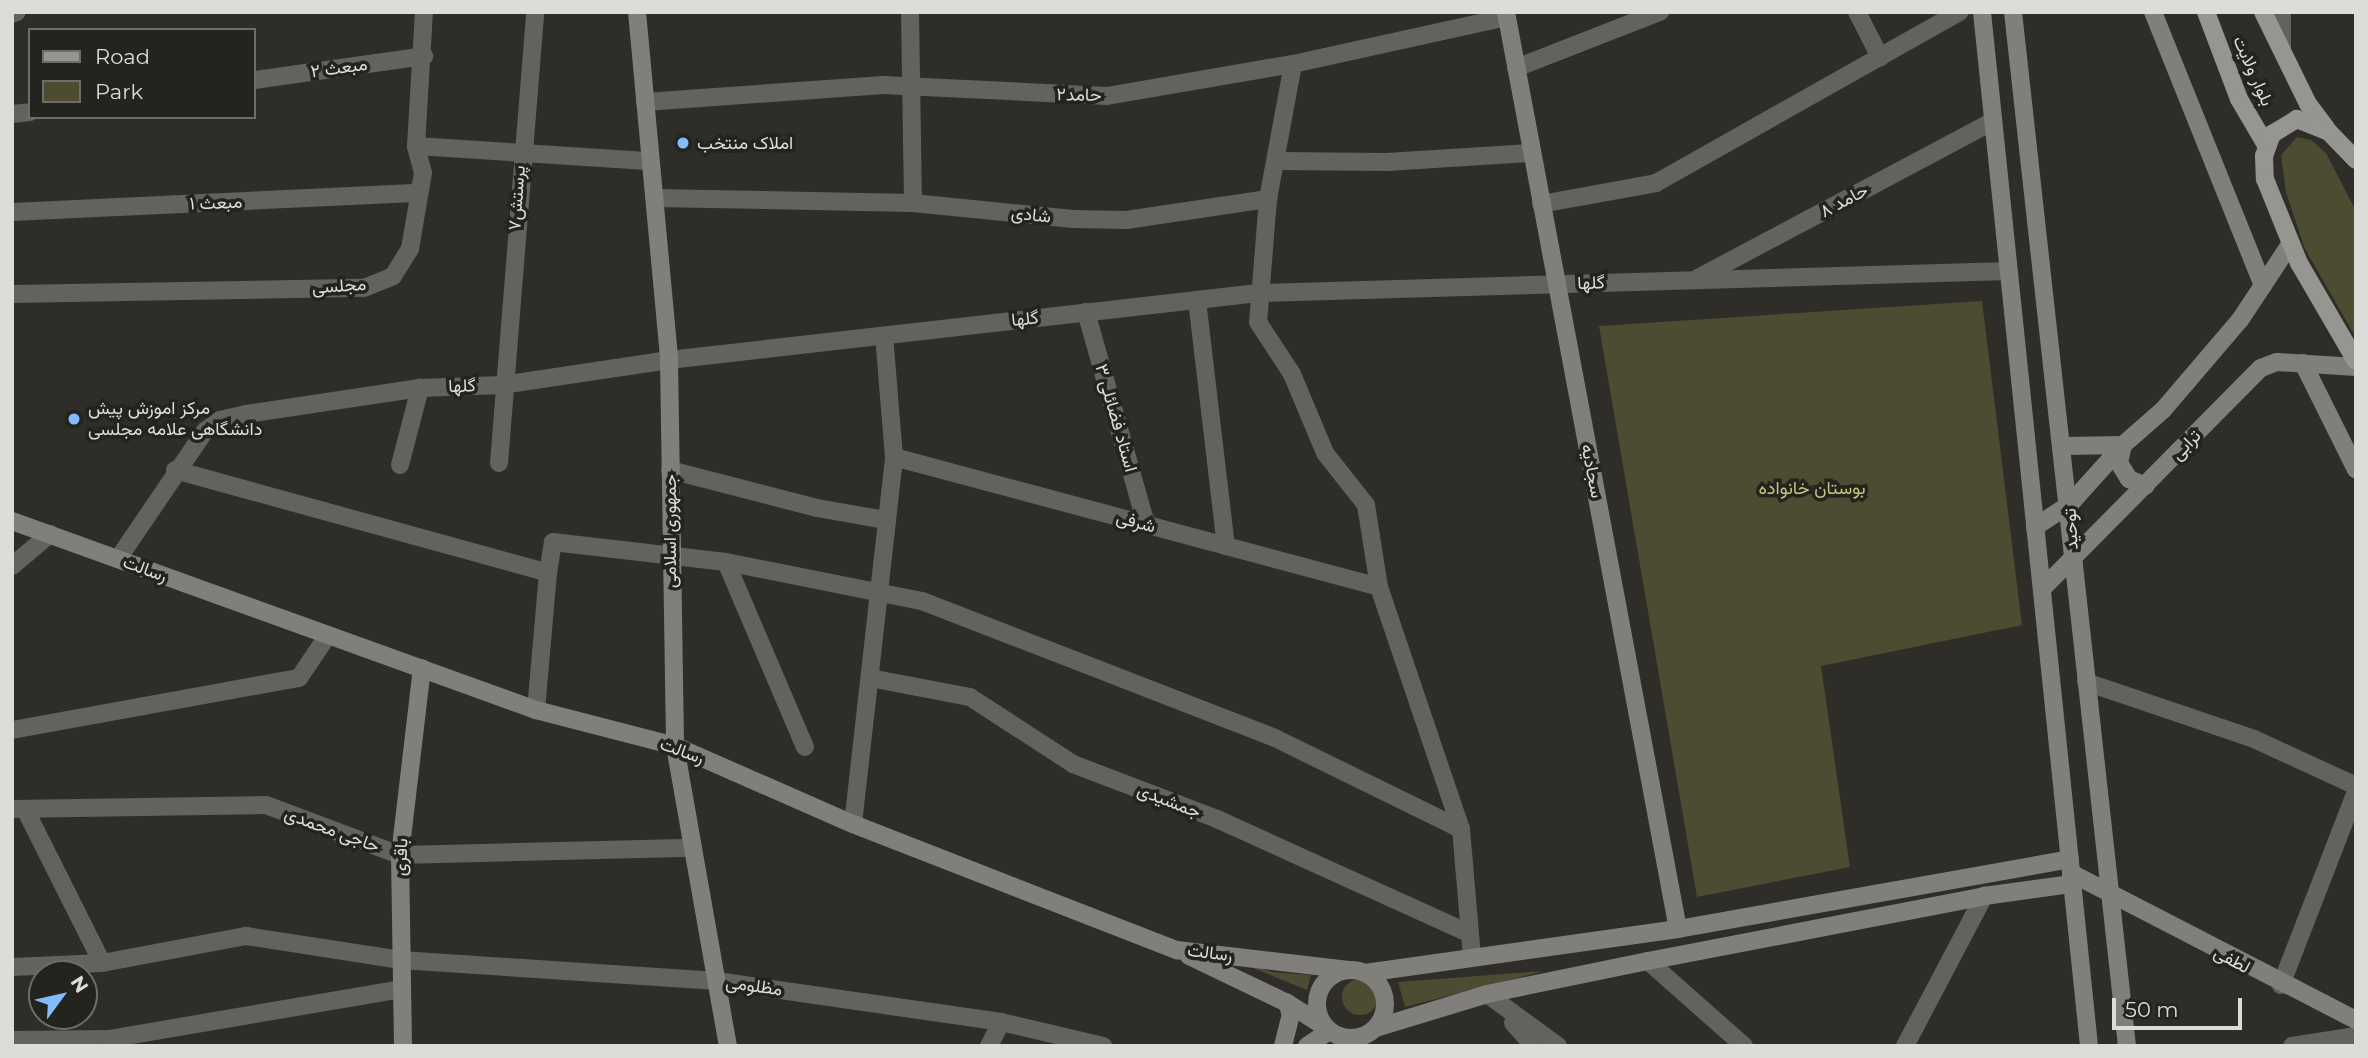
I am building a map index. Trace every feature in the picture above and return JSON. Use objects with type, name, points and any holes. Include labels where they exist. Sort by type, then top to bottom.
[{"type":"main road","name":"بلوار ولایت","points":[[2206,12],[2239,99],[2266,145]]},
{"type":"main road","name":"بلوار ولایت","points":[[2263,12],[2308,104],[2330,133],[2356,160]]},
{"type":"main road","points":[[2356,144],[2297,119],[2272,134],[2266,145],[2265,179],[2320,305],[2356,361]]},
{"type":"street","points":[[12,14],[17,12]]},
{"type":"street","name":"مجلسی","points":[[12,294],[364,288],[393,276],[410,249],[423,173],[416,146],[424,56],[424,12]]},
{"type":"street","name":"پرستش۷","points":[[499,463],[502,385],[520,152],[535,12]]},
{"type":"street","name":"جمهوری اسلامی","points":[[637,12],[669,360],[675,746],[728,1046]]},
{"type":"street","points":[[910,12],[913,203]]},
{"type":"street","points":[[1516,68],[1660,12]]},
{"type":"street","points":[[1857,12],[1880,57]]},
{"type":"street","points":[[1541,204],[1656,183],[1960,12]]},
{"type":"street","name":"توحید","points":[[1982,12],[2089,1046]]},
{"type":"street","name":"توحید","points":[[2013,12],[2070,504],[2073,561],[2127,1046]]},
{"type":"street","points":[[2153,12],[2263,286]]},
{"type":"street","points":[[2282,12],[2282,51]]},
{"type":"street","name":"حامد۲","points":[[645,102],[883,85],[1107,96],[1293,64],[1506,15]]},
{"type":"street","name":"سجادیه","points":[[1506,15],[1678,929]]},
{"type":"street","name":"مبعث ۲","points":[[256,80],[424,56]]},
{"type":"street","points":[[1293,64],[1278,161],[1268,199],[1258,293],[1258,322],[1292,374],[1325,453],[1366,505],[1379,587],[1461,829],[1472,957]]},
{"type":"street","name":"حامد ۸","points":[[1695,280],[1993,121]]},
{"type":"street","points":[[416,146],[651,161]]},
{"type":"street","points":[[1278,161],[1387,162],[1532,153]]},
{"type":"street","name":"مبعث ۱","points":[[12,212],[420,193]]},
{"type":"street","name":"شادی","points":[[654,198],[913,203],[1073,219],[1126,220],[1268,199]]},
{"type":"street","points":[[2035,527],[2070,504],[2123,445],[2171,400],[2240,320],[2291,243]]},
{"type":"street","name":"گلها","points":[[118,559],[175,470],[205,431],[220,420],[420,388],[502,385],[669,360],[1258,293],[2009,271]]},
{"type":"street","points":[[1197,300],[1226,546]]},
{"type":"street","name":"استاد فضائلی ۳","points":[[1086,312],[1146,524]]},
{"type":"street","points":[[853,824],[894,457],[884,335]]},
{"type":"street","name":"ترابی","points":[[2042,589],[2073,561],[2261,368],[2277,362],[2356,367]]},
{"type":"street","points":[[2303,363],[2356,470]]},
{"type":"street","points":[[400,465],[420,388]]},
{"type":"street","points":[[2063,446],[2123,445]]},
{"type":"street","points":[[2123,445],[2119,463],[2129,479],[2146,486]]},
{"type":"street","name":"شرفی","points":[[894,457],[1379,587]]},
{"type":"street","points":[[175,470],[548,573]]},
{"type":"street","points":[[670,470],[817,508],[886,520]]},
{"type":"street","name":"رسالت","points":[[12,521],[536,710],[675,746],[853,824],[1177,950],[1358,971]]},
{"type":"street","points":[[12,566],[50,534]]},
{"type":"street","points":[[536,710],[553,542],[726,562],[922,601],[1275,738],[1461,829]]},
{"type":"street","points":[[726,562],[805,747]]},
{"type":"street","points":[[12,730],[299,678],[328,635]]},
{"type":"street","name":"باقری","points":[[403,1046],[400,989],[400,855],[422,668]]},
{"type":"street","name":"جمشیدی","points":[[870,678],[970,697],[1073,764],[1217,819],[1468,933]]},
{"type":"street","points":[[2086,681],[2254,740],[2356,786]]},
{"type":"street","points":[[2281,985],[2356,792]]},
{"type":"street","name":"حاجی محمدی","points":[[18,809],[266,805],[400,855],[693,848]]},
{"type":"street","points":[[18,809],[102,964]]},
{"type":"street","points":[[1320,1038],[1317,1008],[1320,989],[1332,975],[1678,929],[2071,872]]},
{"type":"street","points":[[1177,950],[1287,1003],[1320,1038],[1358,1042],[1376,1028],[1487,994],[1984,896],[2071,872]]},
{"type":"street","name":"لطفی","points":[[2071,872],[2110,896],[2281,985],[2356,1020]]},
{"type":"street","points":[[1905,1046],[1984,896]]},
{"type":"street","name":"مظلومی","points":[[12,967],[102,964],[246,936],[401,960],[716,981],[1001,1022],[1103,1046]]},
{"type":"street","points":[[1648,961],[1744,1046]]},
{"type":"street","points":[[1358,971],[1374,979],[1384,997],[1376,1028]]},
{"type":"street","points":[[12,1040],[109,1039],[400,989]]},
{"type":"street","points":[[1487,994],[1534,1046]]},
{"type":"street","points":[[1487,994],[1558,1046]]},
{"type":"street","points":[[1283,1046],[1291,1016],[1287,1003]]},
{"type":"street","points":[[989,1046],[1001,1022]]},
{"type":"street","points":[[2292,1046],[2356,1036]]},
{"type":"green space","points":[[2297,137],[2311,140],[2326,153],[2356,211],[2356,338],[2304,247],[2286,192],[2281,155]]},
{"type":"green space","name":"بوستان خانواده","points":[[1982,301],[2022,625],[1821,666],[1850,867],[1697,897],[1599,326]]},
{"type":"green space","points":[[1226,957],[1272,972],[1311,975],[1307,990]]},
{"type":"green space","points":[[1544,971],[1405,1007],[1398,982]]},
{"type":"green space","points":[[1360,979],[1373,984],[1378,997],[1373,1010],[1360,1015],[1347,1010],[1342,997],[1347,984]]},
{"type":"place","name":"املاک منتخب","points":[[683,143]]},
{"type":"place","name":"مرکز اموزش پیش دانشگاهی علامه مجلسی","points":[[74,419]]}]
